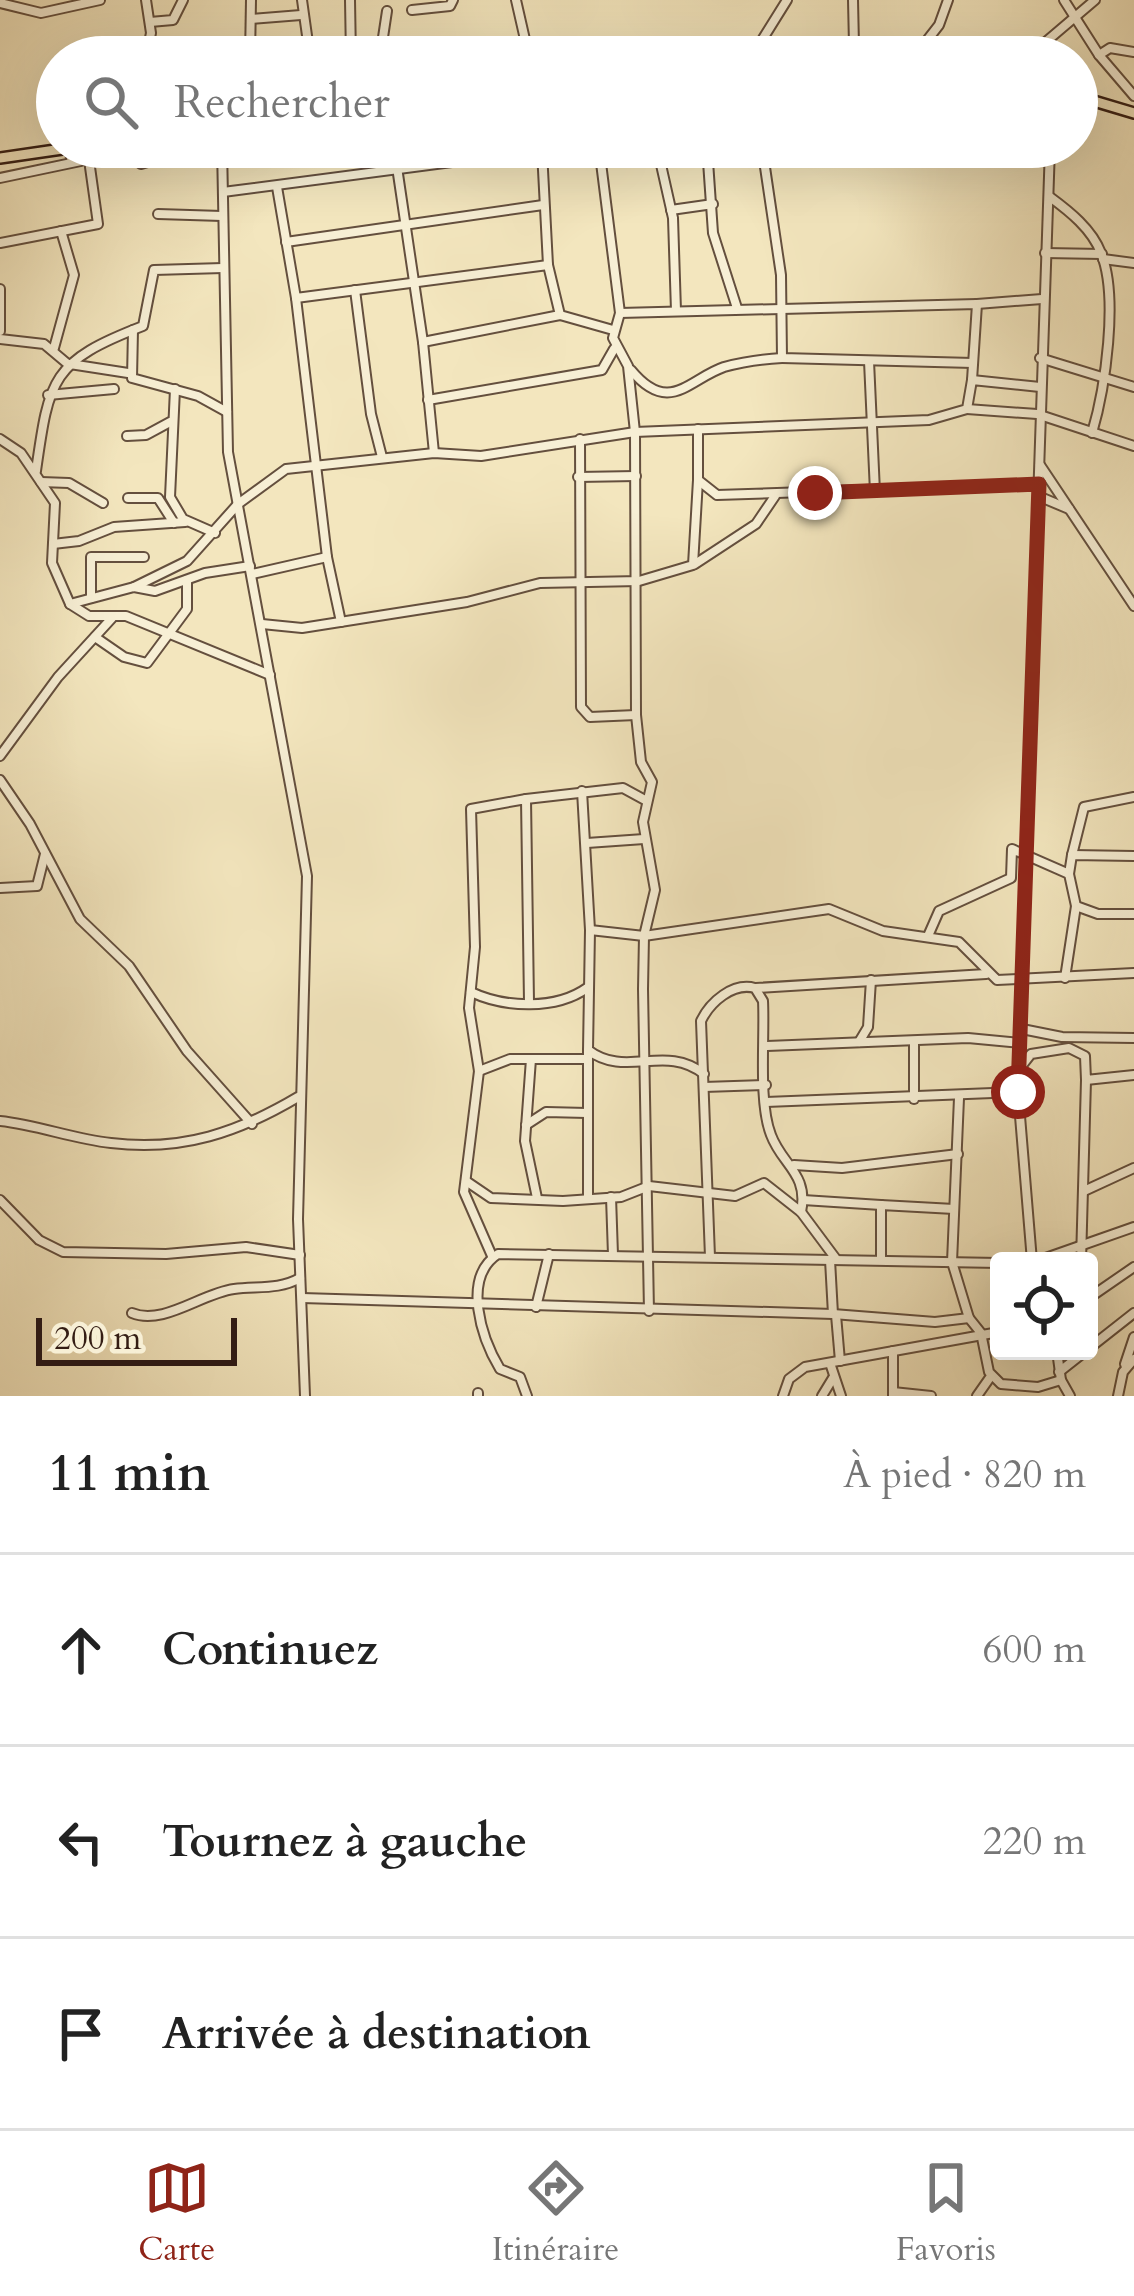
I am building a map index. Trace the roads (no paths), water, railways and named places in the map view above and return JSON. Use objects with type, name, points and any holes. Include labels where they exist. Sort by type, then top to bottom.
[{"type":"main road","points":[[1098,102],[1134,113]]},
{"type":"main road","points":[[0,157],[36,152]]},
{"type":"street","points":[[0,3],[41,13],[100,0]]},
{"type":"street","points":[[146,0],[147,36]]},
{"type":"street","points":[[149,22],[173,20],[183,0]]},
{"type":"street","points":[[251,0],[251,36]]},
{"type":"street","points":[[302,0],[306,36]]},
{"type":"street","points":[[350,0],[351,36]]},
{"type":"street","points":[[412,10],[451,6],[453,0]]},
{"type":"street","points":[[516,0],[524,36]]},
{"type":"street","points":[[764,36],[788,0]]},
{"type":"street","points":[[853,0],[854,36]]},
{"type":"street","points":[[930,36],[948,0]]},
{"type":"street","points":[[1064,0],[1088,36]]},
{"type":"street","points":[[1052,36],[1094,0]]},
{"type":"street","points":[[383,36],[387,11]]},
{"type":"street","points":[[251,19],[301,15]]},
{"type":"street","points":[[1134,52],[1110,48],[1099,55],[1134,96]]},
{"type":"street","points":[[0,178],[49,168]]},
{"type":"street","points":[[0,243],[98,224],[90,168]]},
{"type":"street","points":[[224,168],[227,412],[238,504],[307,875],[300,1096],[304,1396]]},
{"type":"street","points":[[224,193],[412,168]]},
{"type":"street","points":[[542,168],[548,265],[560,315]]},
{"type":"street","points":[[428,400],[602,370],[614,347],[613,330],[620,314],[602,168]]},
{"type":"street","points":[[662,168],[671,210],[676,311]]},
{"type":"street","points":[[709,168],[713,233],[737,309]]},
{"type":"street","points":[[764,168],[781,307],[782,358]]},
{"type":"street","points":[[1037,1252],[1016,1074],[1030,857],[1037,414],[1050,168]]},
{"type":"street","points":[[397,170],[434,454]]},
{"type":"street","points":[[277,187],[296,298],[327,556],[341,622]]},
{"type":"street","points":[[1049,197],[1070,212],[1102,256],[1108,308],[1092,433]]},
{"type":"street","points":[[671,210],[713,204]]},
{"type":"street","points":[[286,242],[543,206]]},
{"type":"street","points":[[158,214],[222,216]]},
{"type":"street","points":[[54,348],[74,275],[61,230]]},
{"type":"street","points":[[1045,253],[1134,263]]},
{"type":"street","points":[[296,298],[548,265]]},
{"type":"street","points":[[38,478],[48,395],[69,364],[149,318],[154,270],[223,268]]},
{"type":"street","points":[[0,289],[0,335],[54,348],[69,364],[128,373],[176,389],[227,412]]},
{"type":"street","points":[[356,290],[371,414],[382,458]]},
{"type":"street","points":[[620,314],[1042,299]]},
{"type":"street","points":[[967,409],[977,304]]},
{"type":"street","points":[[423,342],[560,315],[613,330]]},
{"type":"street","points":[[128,373],[133,330]]},
{"type":"street","points":[[614,347],[656,389],[680,391],[691,389],[718,369],[782,358],[973,363]]},
{"type":"street","points":[[1040,358],[1134,387]]},
{"type":"street","points":[[869,361],[874,492]]},
{"type":"street","points":[[628,366],[635,432],[639,581],[635,715],[641,762],[652,777],[645,800],[644,838],[655,890],[644,935],[649,1311]]},
{"type":"street","points":[[972,380],[1040,387]]},
{"type":"street","points":[[48,395],[114,389]]},
{"type":"street","points":[[176,389],[168,489],[176,512],[215,533]]},
{"type":"street","points":[[70,604],[134,587],[181,565],[238,504],[278,471],[316,465],[434,454],[481,456],[635,432],[928,420],[967,409],[1037,414],[1134,446]]},
{"type":"street","points":[[127,436],[146,435],[170,422]]},
{"type":"street","points":[[693,565],[698,429]]},
{"type":"street","points":[[0,439],[19,450],[56,507],[52,544],[57,584],[70,604],[89,616],[126,616],[271,676]]},
{"type":"street","points":[[580,439],[581,707],[590,717],[635,715]]},
{"type":"street","points":[[1039,464],[1133,598]]},
{"type":"street","points":[[578,477],[636,476]]},
{"type":"street","points":[[38,478],[74,485],[103,502]]},
{"type":"street","points":[[698,481],[718,495],[1038,490],[1070,508]]},
{"type":"street","points":[[262,624],[302,628],[581,580],[639,581],[693,565],[760,520],[776,496]]},
{"type":"street","points":[[128,498],[158,498],[174,523]]},
{"type":"street","points":[[52,544],[114,527],[188,522]]},
{"type":"street","points":[[134,587],[155,592],[187,580],[327,556]]},
{"type":"street","points":[[91,598],[91,557],[144,557]]},
{"type":"street","points":[[95,637],[140,664],[148,662],[187,609],[187,580]]},
{"type":"street","points":[[0,756],[113,617]]},
{"type":"street","points":[[0,780],[80,919],[129,966],[187,1051],[252,1124]]},
{"type":"street","points":[[492,1256],[467,1202],[465,1180],[479,1071],[471,992],[471,809],[623,788],[645,800]]},
{"type":"street","points":[[581,791],[590,930],[588,1196]]},
{"type":"street","points":[[1065,978],[1076,906],[1069,874],[1084,806],[1134,797]]},
{"type":"street","points":[[526,799],[529,1003]]},
{"type":"street","points":[[587,843],[644,838]]},
{"type":"street","points":[[928,936],[939,911],[1011,878],[1012,849],[1069,874]]},
{"type":"street","points":[[0,888],[37,886],[45,853]]},
{"type":"street","points":[[1072,855],[1134,856]]},
{"type":"street","points":[[1076,906],[1098,914],[1134,914]]},
{"type":"street","points":[[590,930],[644,935],[815,908],[884,931],[963,944],[988,974]]},
{"type":"street","points":[[710,1257],[703,1016],[727,993],[988,974],[1022,983],[1134,974]]},
{"type":"street","points":[[858,1043],[868,1027],[871,980]]},
{"type":"street","points":[[471,992],[529,1003],[566,1001],[587,988]]},
{"type":"street","points":[[755,988],[763,1001],[766,1102],[773,1141],[794,1165],[803,1200],[801,1212]]},
{"type":"street","points":[[1022,1028],[1062,1037],[1134,1038]]},
{"type":"street","points":[[766,1046],[968,1038],[1020,1043]]},
{"type":"street","points":[[914,1042],[914,1099]]},
{"type":"street","points":[[1016,1074],[1031,1054],[1069,1048],[1085,1056],[1079,1252]]},
{"type":"street","points":[[479,1071],[501,1061],[588,1054],[643,1065],[664,1056],[704,1075]]},
{"type":"street","points":[[532,1059],[526,1125],[537,1198]]},
{"type":"street","points":[[1086,1080],[1134,1075]]},
{"type":"street","points":[[704,1087],[766,1084]]},
{"type":"street","points":[[766,1102],[959,1098],[1018,1092]]},
{"type":"street","points":[[0,1121],[126,1144],[221,1136],[300,1096]]},
{"type":"street","points":[[959,1098],[952,1262],[969,1318],[981,1333],[991,1376],[1022,1391],[1060,1376],[1134,1312]]},
{"type":"street","points":[[526,1125],[546,1112],[587,1113]]},
{"type":"street","points":[[794,1165],[842,1168],[958,1154]]},
{"type":"street","points":[[1084,1190],[1134,1168]]},
{"type":"street","points":[[465,1180],[491,1198],[611,1197],[649,1186],[741,1195],[764,1183],[801,1212],[833,1259],[835,1362],[833,1378],[822,1396]]},
{"type":"street","points":[[611,1197],[613,1255]]},
{"type":"street","points":[[0,1200],[39,1240],[63,1252],[166,1254],[246,1247],[300,1255]]},
{"type":"street","points":[[803,1200],[954,1209]]},
{"type":"street","points":[[881,1205],[881,1260]]},
{"type":"street","points":[[1066,1252],[1134,1227]]},
{"type":"street","points":[[536,1307],[549,1254]]},
{"type":"street","points":[[492,1256],[990,1263]]},
{"type":"street","points":[[492,1256],[482,1276],[479,1307],[486,1347],[500,1369],[520,1377],[527,1396]]},
{"type":"street","points":[[1098,1291],[1130,1268],[1134,1280]]},
{"type":"street","points":[[132,1313],[161,1314],[208,1295],[282,1286],[300,1278]]},
{"type":"street","points":[[302,1298],[479,1307],[834,1314],[935,1322],[969,1318]]},
{"type":"street","points":[[783,1396],[796,1372],[990,1332]]},
{"type":"street","points":[[1132,1395],[1119,1390],[1134,1337]]},
{"type":"street","points":[[892,1351],[893,1394],[931,1396]]},
{"type":"street","points":[[1058,1360],[1070,1396]]},
{"type":"street","points":[[1123,1372],[1134,1360]]},
{"type":"street","points":[[966,1396],[976,1396],[991,1376]]},
{"type":"street","points":[[833,1378],[841,1396]]}]
